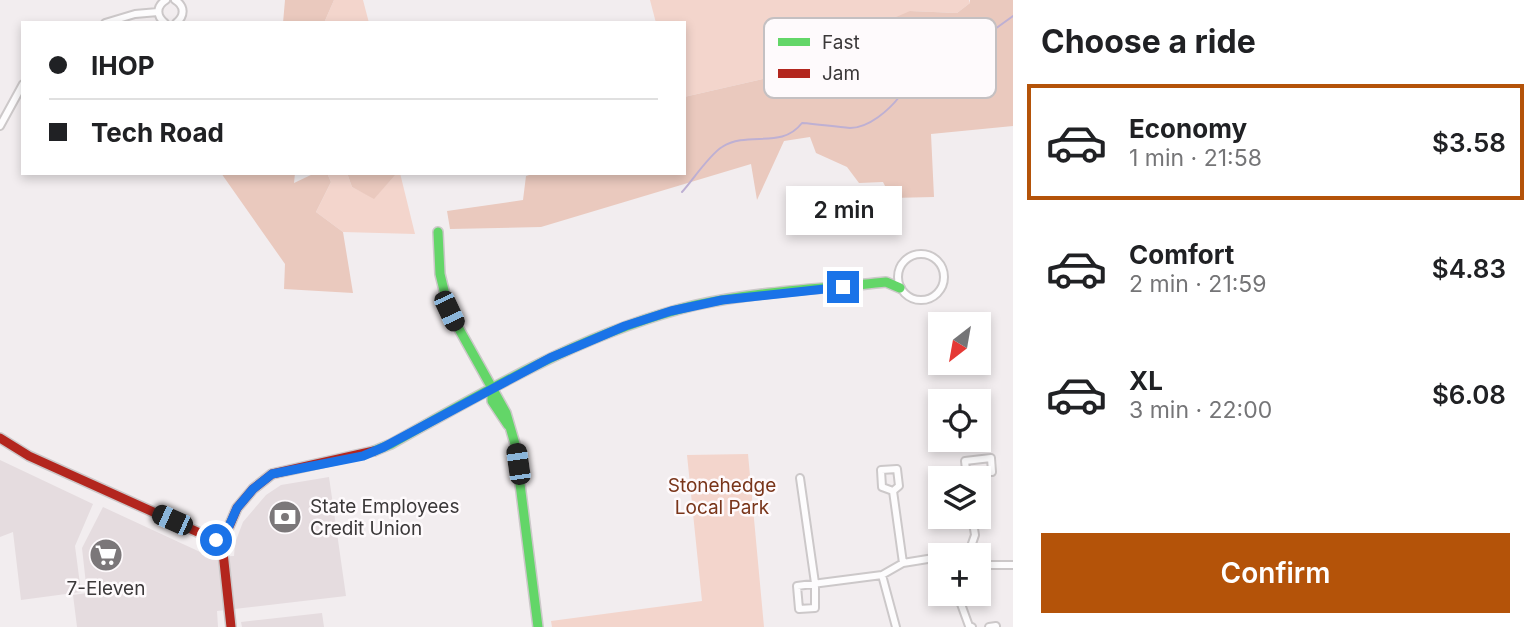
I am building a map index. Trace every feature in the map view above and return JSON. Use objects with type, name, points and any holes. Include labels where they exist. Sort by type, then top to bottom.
[{"type":"street","points":[[162,21],[158,12],[160,4],[166,0]]},
{"type":"street","points":[[175,0],[183,11],[178,21]]},
{"type":"street","points":[[112,21],[135,14],[158,12]]},
{"type":"street","points":[[0,126],[21,88]]},
{"type":"street","points":[[438,232],[440,274],[449,311],[492,390],[492,401],[510,426],[518,464],[538,627]]},
{"type":"street","points":[[232,627],[222,542],[237,508],[253,489],[272,474],[363,456],[391,444],[583,343],[671,311],[722,300],[886,282],[900,288],[912,298],[930,298],[941,288],[944,276],[935,259],[919,254],[905,260],[886,282]]},
{"type":"street","points":[[898,270],[900,288]]},
{"type":"street","points":[[0,438],[29,456],[222,542]]},
{"type":"street","points":[[991,458],[992,472],[967,476],[965,461],[991,458]]},
{"type":"street","points":[[800,478],[815,583],[816,608],[799,609],[797,586],[815,583],[882,575],[903,563],[928,558]]},
{"type":"street","points":[[893,491],[903,563]]},
{"type":"street","points":[[991,565],[1012,565]]},
{"type":"street","points":[[882,575],[896,627]]},
{"type":"street","points":[[962,606],[969,626],[972,627]]},
{"type":"street","points":[[989,627],[996,626]]},
{"type":"shaded area","points":[[285,0],[334,0],[325,21],[283,21]]},
{"type":"shaded area","points":[[970,0],[1013,0],[1013,126],[931,134],[934,197],[891,198],[883,182],[859,183],[847,167],[816,153],[810,137],[784,141],[757,200],[751,164],[541,227],[450,229],[447,211],[523,200],[526,176],[529,175],[686,175],[686,97],[764,79],[764,98],[996,98],[996,18],[894,18],[910,11],[957,13],[970,3]]},
{"type":"shaded area","points":[[222,175],[295,175],[294,183],[311,175],[328,175],[331,182],[316,212],[343,232],[353,293],[284,289],[285,264]]},
{"type":"shaded area","points":[[348,175],[395,175],[374,199],[352,187]]},
{"type":"shaded area","points":[[0,460],[93,504],[75,546],[81,592],[21,600],[13,532],[0,537]]},
{"type":"shaded area","points":[[329,477],[346,596],[217,611],[218,627],[77,627],[73,595],[87,593],[82,548],[103,507],[211,557],[234,556],[235,543],[243,522],[266,495],[281,485]]},
{"type":"shaded area","points":[[322,613],[324,627],[242,627],[241,622]]},
{"type":"green space","points":[[334,0],[363,0],[368,21],[325,21]]},
{"type":"green space","points":[[650,0],[969,0],[970,3],[957,13],[910,11],[908,18],[764,18],[764,79],[686,97],[686,21],[655,21]]},
{"type":"green space","points":[[328,175],[348,175],[352,187],[374,198],[395,175],[400,175],[415,234],[343,232],[316,212],[331,182]]},
{"type":"green space","name":"Stonehedge Local Park","points":[[748,454],[764,627],[552,627],[551,621],[702,601],[687,455]]},
{"type":"waterway","points":[[996,28],[1013,16]]},
{"type":"waterway","points":[[682,192],[712,155],[732,142],[784,136],[802,123],[857,127],[871,122],[898,98]]},
{"type":"traffic: fast","points":[[438,232],[440,274],[449,311],[506,413],[515,444],[538,627]]},
{"type":"traffic: fast","points":[[374,451],[539,364],[577,346],[655,316],[719,300],[767,293],[886,282],[900,288]]},
{"type":"traffic: fast","points":[[492,390],[492,401],[508,425]]},
{"type":"traffic: jam","points":[[0,438],[29,456],[222,543]]},
{"type":"traffic: jam","points":[[231,627],[222,543],[237,508],[253,489],[272,474],[374,451]]},
{"type":"place","name":"State Employees Credit Union","points":[[285,517]]},
{"type":"place","name":"7-Eleven","points":[[106,555]]},
{"type":"route","points":[[216,540],[222,542],[237,508],[253,489],[272,474],[363,456],[403,438],[550,358],[625,326],[671,311],[722,300],[843,287]]}]
